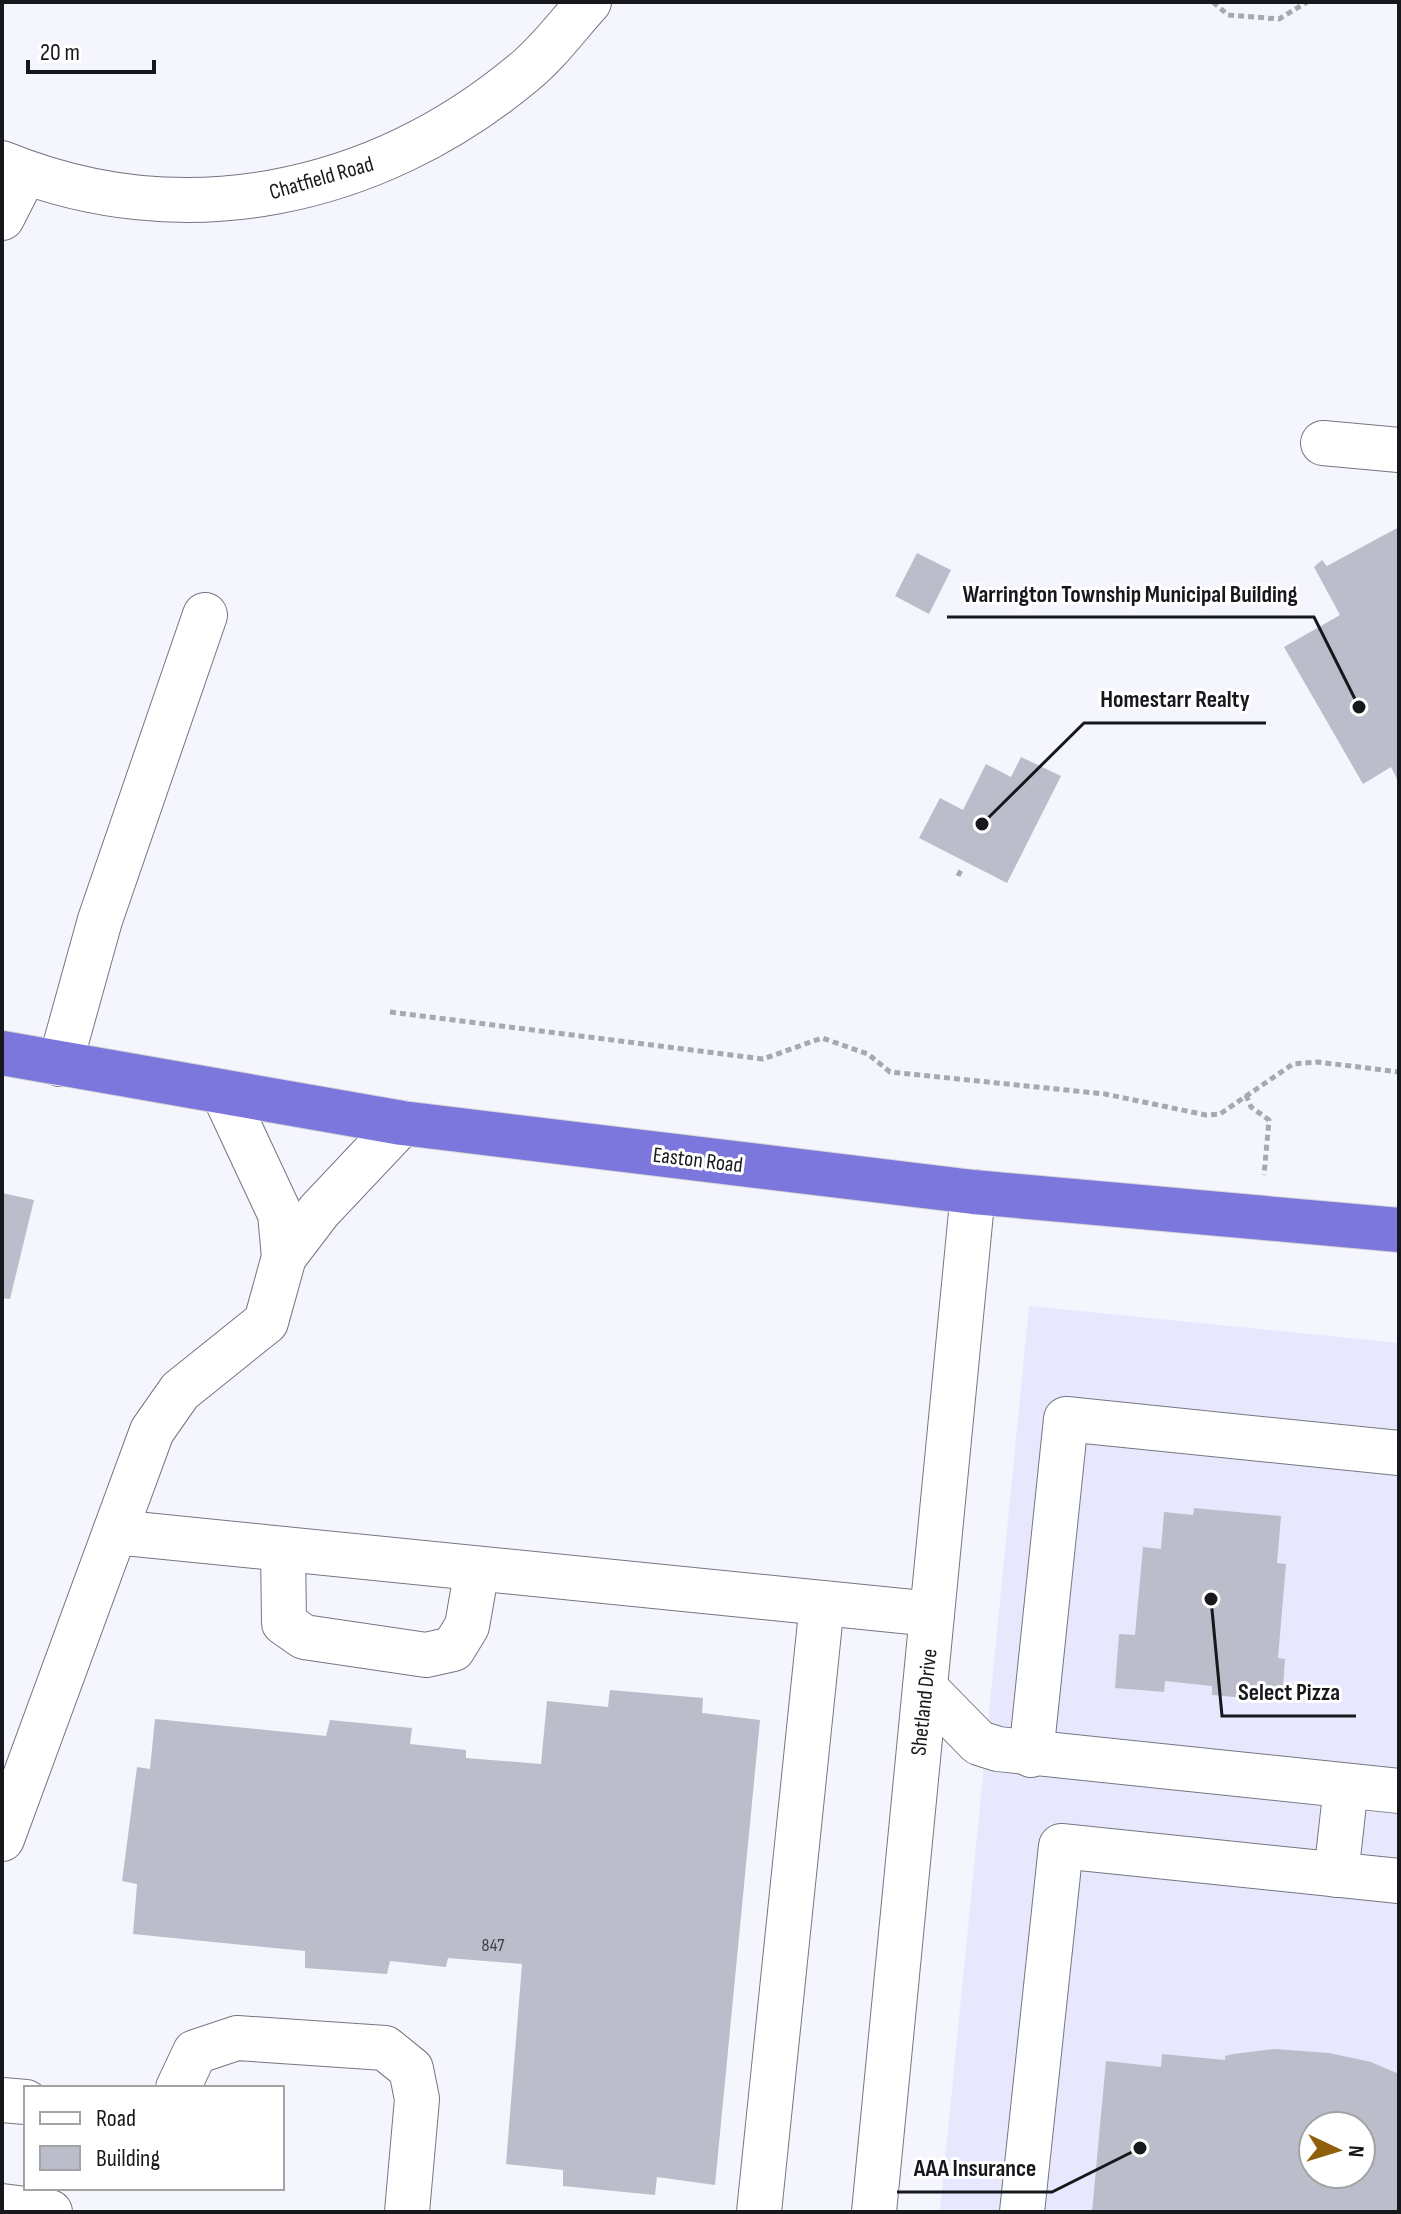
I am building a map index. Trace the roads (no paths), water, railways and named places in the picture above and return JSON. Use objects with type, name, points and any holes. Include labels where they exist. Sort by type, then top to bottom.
[{"type":"highway","name":"Easton Road","points":[[2,1053],[402,1123],[973,1192],[1399,1230]]},
{"type":"street","name":"Chatfield Road","points":[[14,168],[101,192],[187,203],[270,193],[351,173],[409,148],[470,114],[526,71],[589,2]]},
{"type":"street","points":[[2,218],[14,168]]},
{"type":"street","points":[[1323,443],[1399,450]]},
{"type":"street","points":[[60,1064],[100,920],[205,615]]},
{"type":"street","points":[[2,1839],[152,1431],[180,1391],[266,1322],[284,1257],[280,1214],[223,1092]]},
{"type":"street","points":[[284,1257],[319,1211],[402,1123]]},
{"type":"street","name":"Shetland Drive","points":[[874,2212],[973,1192]]},
{"type":"street","points":[[1031,1755],[1066,1419],[1399,1453]]},
{"type":"street","points":[[115,1532],[932,1614]]},
{"type":"street","points":[[283,1549],[284,1623],[304,1637],[426,1655],[453,1649],[467,1626],[477,1569]]},
{"type":"street","points":[[759,2212],[822,1603]]},
{"type":"street","points":[[925,1688],[979,1743],[1031,1755],[1399,1791]]},
{"type":"street","points":[[1336,1875],[1346,1786]]},
{"type":"street","points":[[1022,2212],[1061,1846],[1399,1881]]},
{"type":"street","points":[[179,2086],[195,2052],[237,2038],[385,2048],[411,2069],[417,2099],[407,2212]]},
{"type":"street","points":[[2,2100],[24,2102]]},
{"type":"street","points":[[2,2206],[50,2212]]},
{"type":"place","name":"Warrington Township Municipal Building","points":[[1359,707]]},
{"type":"place","name":"Homestarr Realty","points":[[982,824]]},
{"type":"place","name":"Select Pizza","points":[[1211,1599]]},
{"type":"place","name":"AAA Insurance","points":[[1140,2148]]}]
